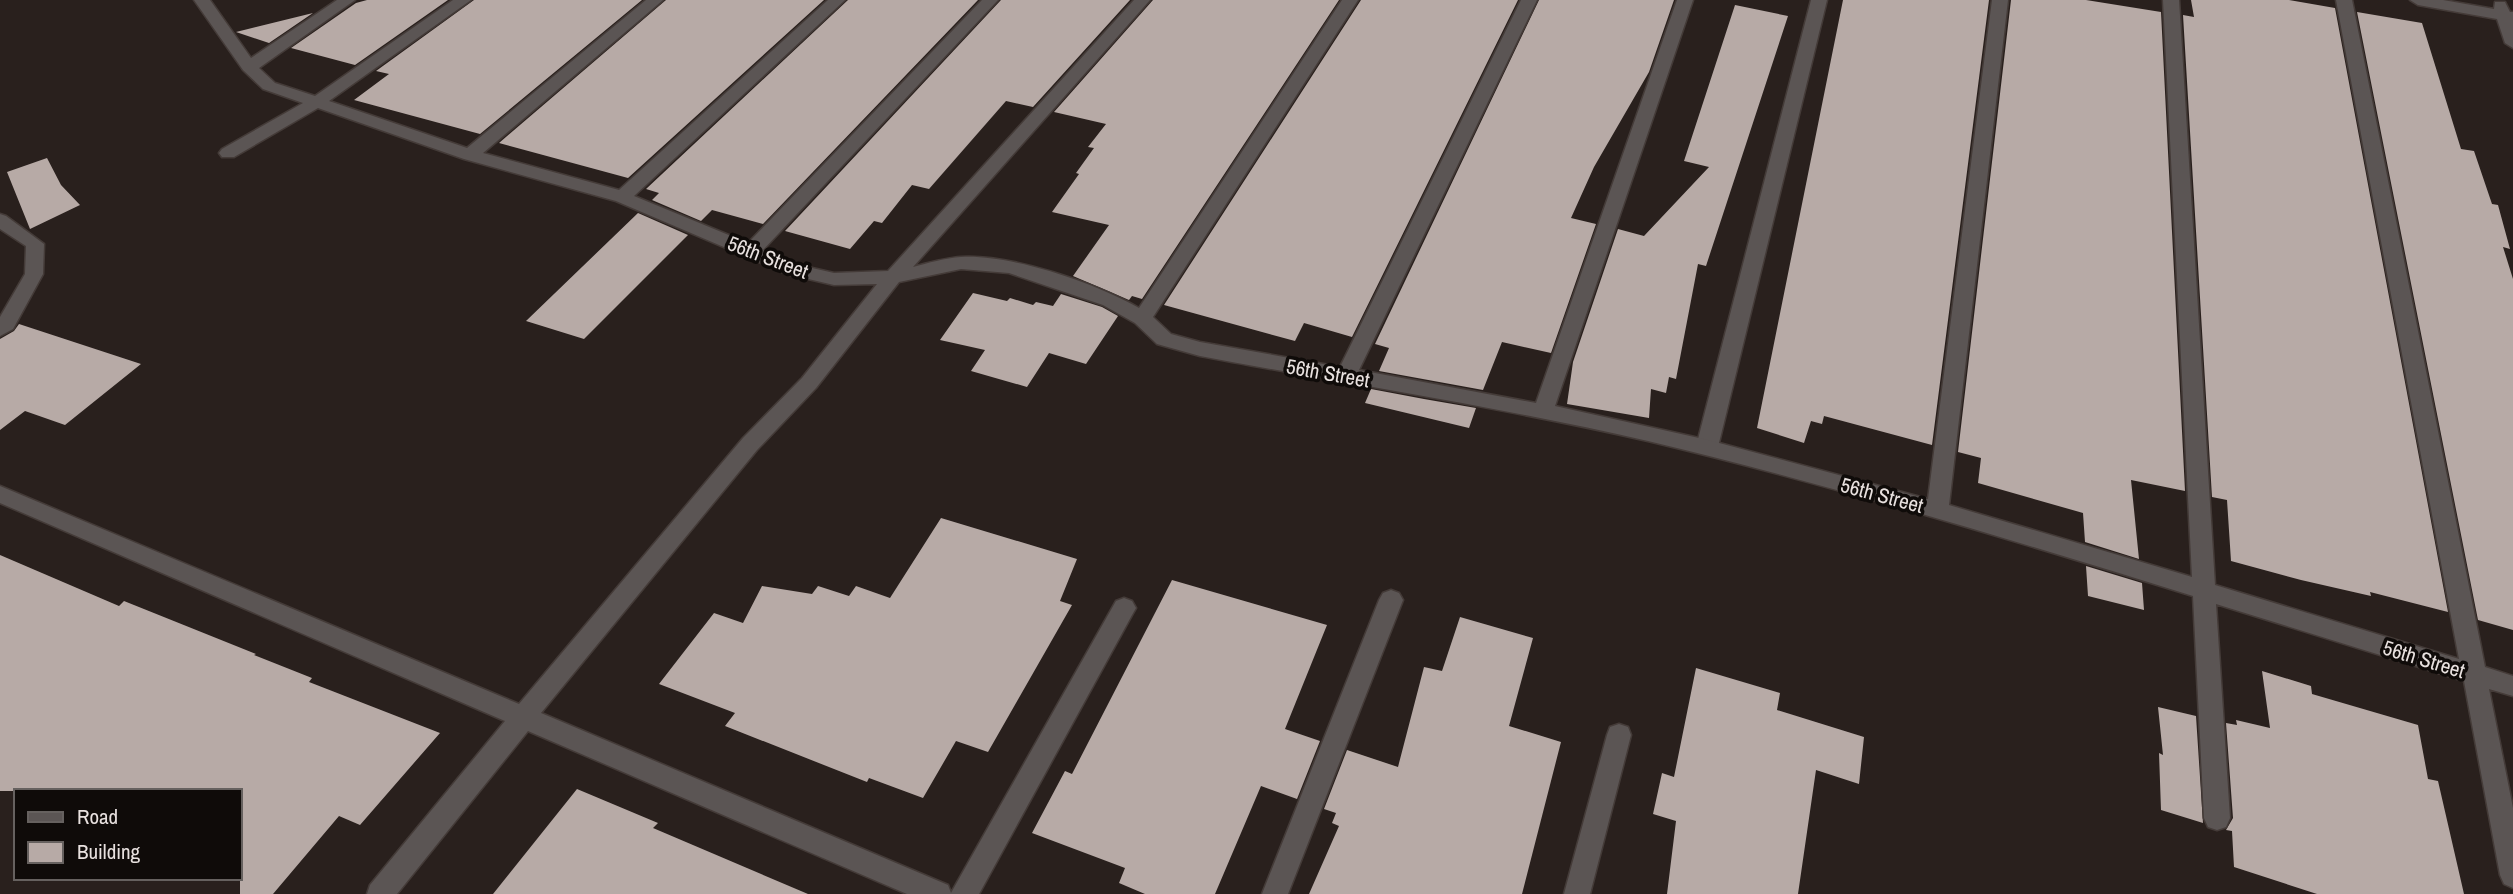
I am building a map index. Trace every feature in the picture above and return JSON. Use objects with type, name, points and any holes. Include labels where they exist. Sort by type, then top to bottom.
[{"type":"street","name":"56th Street","points":[[202,0],[249,67],[269,86],[470,155],[622,197],[794,270],[834,279],[893,277],[961,262],[1011,267],[1110,300],[1142,318],[1164,339],[1200,349],[1543,412],[1707,447],[1938,510],[2513,686]]},
{"type":"street","points":[[249,67],[347,0]]},
{"type":"street","points":[[228,153],[318,101],[463,0]]},
{"type":"street","points":[[470,155],[655,0]]},
{"type":"street","points":[[622,197],[837,0]]},
{"type":"street","points":[[751,251],[990,0]]},
{"type":"street","points":[[380,894],[634,581],[750,444],[809,383],[893,277],[1142,0]]},
{"type":"street","points":[[1142,318],[1350,0]]},
{"type":"street","points":[[1346,376],[1529,0]]},
{"type":"street","points":[[1543,412],[1685,0]]},
{"type":"street","points":[[1707,447],[1819,0]]},
{"type":"street","points":[[1938,510],[2000,0]]},
{"type":"street","points":[[2171,0],[2217,818]]},
{"type":"street","points":[[2344,0],[2513,875]]},
{"type":"street","points":[[2418,0],[2505,11],[2513,43]]},
{"type":"street","points":[[0,220],[35,244],[34,274],[6,324],[0,329]]},
{"type":"street","points":[[0,494],[938,894]]},
{"type":"street","points":[[1275,894],[1391,600]]},
{"type":"street","points":[[964,894],[1124,607]]},
{"type":"street","points":[[1577,894],[1619,735]]},
{"type":"building","points":[[367,0],[448,0],[355,65],[291,48],[356,3]]},
{"type":"building","points":[[474,0],[642,0],[480,134],[354,100],[389,74],[376,71]]},
{"type":"building","points":[[666,0],[824,0],[628,178],[499,143]]},
{"type":"building","points":[[848,0],[978,0],[763,224],[712,210],[701,221],[652,200],[659,193],[646,189]]},
{"type":"building","points":[[1001,0],[1130,0],[1033,107],[1006,101],[929,189],[912,185],[882,223],[874,221],[850,249],[785,231]]},
{"type":"building","points":[[1153,0],[1339,0],[1142,299],[1132,296],[1129,300],[1073,276],[1109,225],[1052,212],[1094,148],[1088,147],[1106,124],[1054,112]]},
{"type":"building","points":[[1361,0],[1518,0],[1352,337],[1304,323],[1295,341],[1164,305]]},
{"type":"building","points":[[1539,0],[1674,0],[1649,72],[1594,167],[1571,218],[1596,224],[1551,353],[1502,342],[1483,390],[1379,371],[1389,348],[1375,344]]},
{"type":"building","points":[[1843,0],[1989,0],[1932,445],[1824,416],[1822,424],[1811,421],[1804,443],[1757,428]]},
{"type":"building","points":[[2011,0],[2086,0],[2161,12],[2185,491],[2131,480],[2139,559],[2085,542],[2083,513],[1978,483],[1981,458],[1958,452]]},
{"type":"building","points":[[2191,0],[2289,0],[2335,8],[2448,612],[2370,592],[2371,596],[2301,580],[2231,561],[2227,500],[2212,497],[2183,15],[2194,17]]},
{"type":"building","points":[[1735,5],[1788,16],[1706,266],[1698,264],[1676,379],[1669,377],[1666,393],[1651,389],[1649,418],[1567,404],[1573,362],[1618,229],[1644,236],[1709,167],[1684,161]]},
{"type":"building","points":[[2357,12],[2422,23],[2461,149],[2474,151],[2492,204],[2498,205],[2510,249],[2503,247],[2513,279],[2513,630],[2478,620]]},
{"type":"building","points":[[313,13],[269,43],[236,32]]},
{"type":"building","points":[[47,158],[61,185],[80,205],[30,229],[7,172]]},
{"type":"building","points":[[638,213],[688,235],[584,339],[526,321]]},
{"type":"building","points":[[973,293],[1007,301],[1010,298],[1033,305],[1036,302],[1053,306],[1061,294],[1102,307],[1118,316],[1086,364],[1049,353],[1027,387],[971,371],[985,350],[940,340]]},
{"type":"building","points":[[19,324],[141,364],[65,425],[25,411],[0,430],[0,339],[14,331]]},
{"type":"building","points":[[1371,389],[1476,408],[1469,428],[1365,403]]},
{"type":"building","points":[[941,518],[1077,559],[1060,601],[1072,605],[988,752],[956,741],[923,798],[869,778],[867,782],[725,726],[735,713],[659,684],[714,613],[743,623],[762,586],[812,594],[818,586],[849,596],[856,586],[890,598]]},
{"type":"building","points":[[0,555],[119,606],[124,601],[256,654],[254,655],[312,678],[309,682],[440,733],[360,825],[339,816],[273,894],[240,894],[242,789],[0,791]]},
{"type":"building","points":[[2086,566],[2142,583],[2144,610],[2088,596]]},
{"type":"building","points":[[1172,580],[1327,625],[1285,729],[1320,741],[1297,799],[1261,786],[1215,894],[1145,894],[1119,883],[1125,868],[1032,833],[1065,771],[1072,774]]},
{"type":"building","points":[[1460,617],[1533,638],[1509,726],[1561,742],[1522,894],[1309,894],[1339,826],[1332,823],[1336,813],[1324,809],[1347,750],[1398,767],[1424,667],[1442,671]]},
{"type":"building","points":[[1696,668],[1780,693],[1777,710],[1864,737],[1859,784],[1816,770],[1798,894],[1667,894],[1676,821],[1653,814],[1662,773],[1674,777]]},
{"type":"building","points":[[2262,671],[2311,686],[2312,694],[2418,725],[2428,779],[2438,781],[2464,894],[2317,894],[2234,867],[2232,831],[2226,830],[2233,818],[2226,723],[2237,725],[2236,720],[2270,728]]},
{"type":"building","points":[[2158,707],[2196,716],[2203,823],[2161,810],[2159,753],[2163,755]]},
{"type":"building","points":[[577,789],[658,823],[653,828],[808,894],[493,894]]}]
